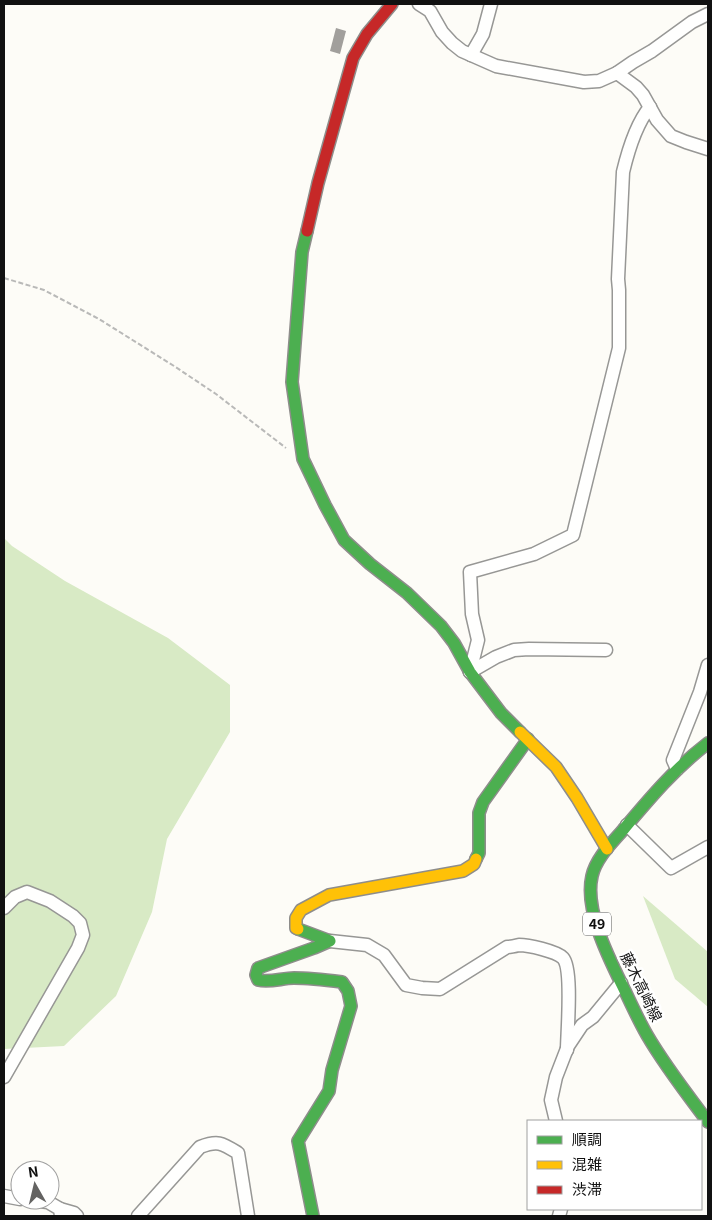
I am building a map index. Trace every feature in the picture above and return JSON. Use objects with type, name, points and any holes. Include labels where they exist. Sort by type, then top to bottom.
[{"type":"street","points":[[392,4],[367,34],[353,58],[318,183],[302,252],[292,382],[303,459],[344,540],[370,564],[407,593],[441,626],[454,643],[470,672],[502,712],[556,767],[607,849]]},
{"type":"street","points":[[418,4],[430,11],[442,32],[462,51],[496,66],[584,82],[599,81],[617,73],[692,22],[708,14]]},
{"type":"street","points":[[471,55],[483,34],[491,4]]},
{"type":"street","points":[[617,73],[636,87],[643,95],[657,120],[672,136],[708,149]]},
{"type":"street","points":[[470,672],[478,640],[472,614],[470,572],[534,554],[574,535],[619,348],[618,279],[623,172],[643,116],[650,107]]},
{"type":"street","points":[[470,672],[496,657],[514,650],[529,648],[606,650]]},
{"type":"street","points":[[677,769],[673,760],[700,692],[708,665]]},
{"type":"street","points":[[528,739],[483,802],[479,813],[479,853],[474,864],[463,871],[329,895],[301,910],[296,918],[296,928],[330,941],[367,945],[384,955],[406,985],[422,988],[440,989],[507,948],[519,945],[551,951],[562,957],[566,965],[568,989],[567,1050]]},
{"type":"street","name":"藤木高崎線","points":[[708,743],[659,786],[607,849],[592,876],[590,892],[598,927],[612,963],[647,1034],[708,1122]]},
{"type":"street","points":[[627,825],[671,868],[708,847]]},
{"type":"street","points":[[4,908],[15,897],[27,892],[50,901],[73,916],[80,923],[83,935],[78,948],[4,1077]]},
{"type":"street","points":[[313,1216],[298,1141],[329,1091],[332,1070],[351,1006],[348,991],[342,982],[291,978],[263,982],[258,980],[256,975],[258,968],[330,941]]},
{"type":"street","points":[[556,1120],[551,1100],[556,1077],[568,1046],[582,1025],[597,1013],[621,983]]},
{"type":"street","points":[[138,1216],[200,1147],[211,1143],[224,1144],[238,1153],[248,1216]]},
{"type":"street","points":[[61,1213],[74,1213],[77,1216]]},
{"type":"path","points":[[4,278],[44,290],[99,319],[216,394],[303,459]]},
{"type":"green space","points":[[4,538],[12,546],[65,581],[168,638],[230,685],[230,732],[167,839],[152,912],[116,996],[64,1046],[4,1049]]},
{"type":"green space","points":[[643,896],[708,952],[708,1007],[675,979]]},
{"type":"building","points":[[336,28],[346,31],[340,54],[330,51]]},
{"type":"traffic: fast","points":[[307,231],[302,252],[292,382],[303,459],[344,540],[370,564],[407,593],[441,626],[454,643],[470,672],[501,713],[520,732]]},
{"type":"traffic: fast","points":[[476,859],[479,853],[479,813],[483,802],[528,739]]},
{"type":"traffic: fast","points":[[708,743],[663,784],[605,851],[594,869],[591,890],[595,920],[600,935],[638,1019],[661,1058],[708,1122]]},
{"type":"traffic: fast","points":[[298,929],[330,941],[258,968],[256,975],[258,980],[300,978],[342,982],[348,991],[351,1006],[332,1070],[329,1091],[298,1141],[313,1216]]},
{"type":"traffic: slow","points":[[520,732],[556,767],[607,849]]},
{"type":"traffic: slow","points":[[298,929],[296,928],[296,918],[301,910],[329,895],[463,871],[474,864],[476,859]]},
{"type":"traffic: jam","points":[[307,231],[318,183],[353,58],[367,34],[392,4]]}]
